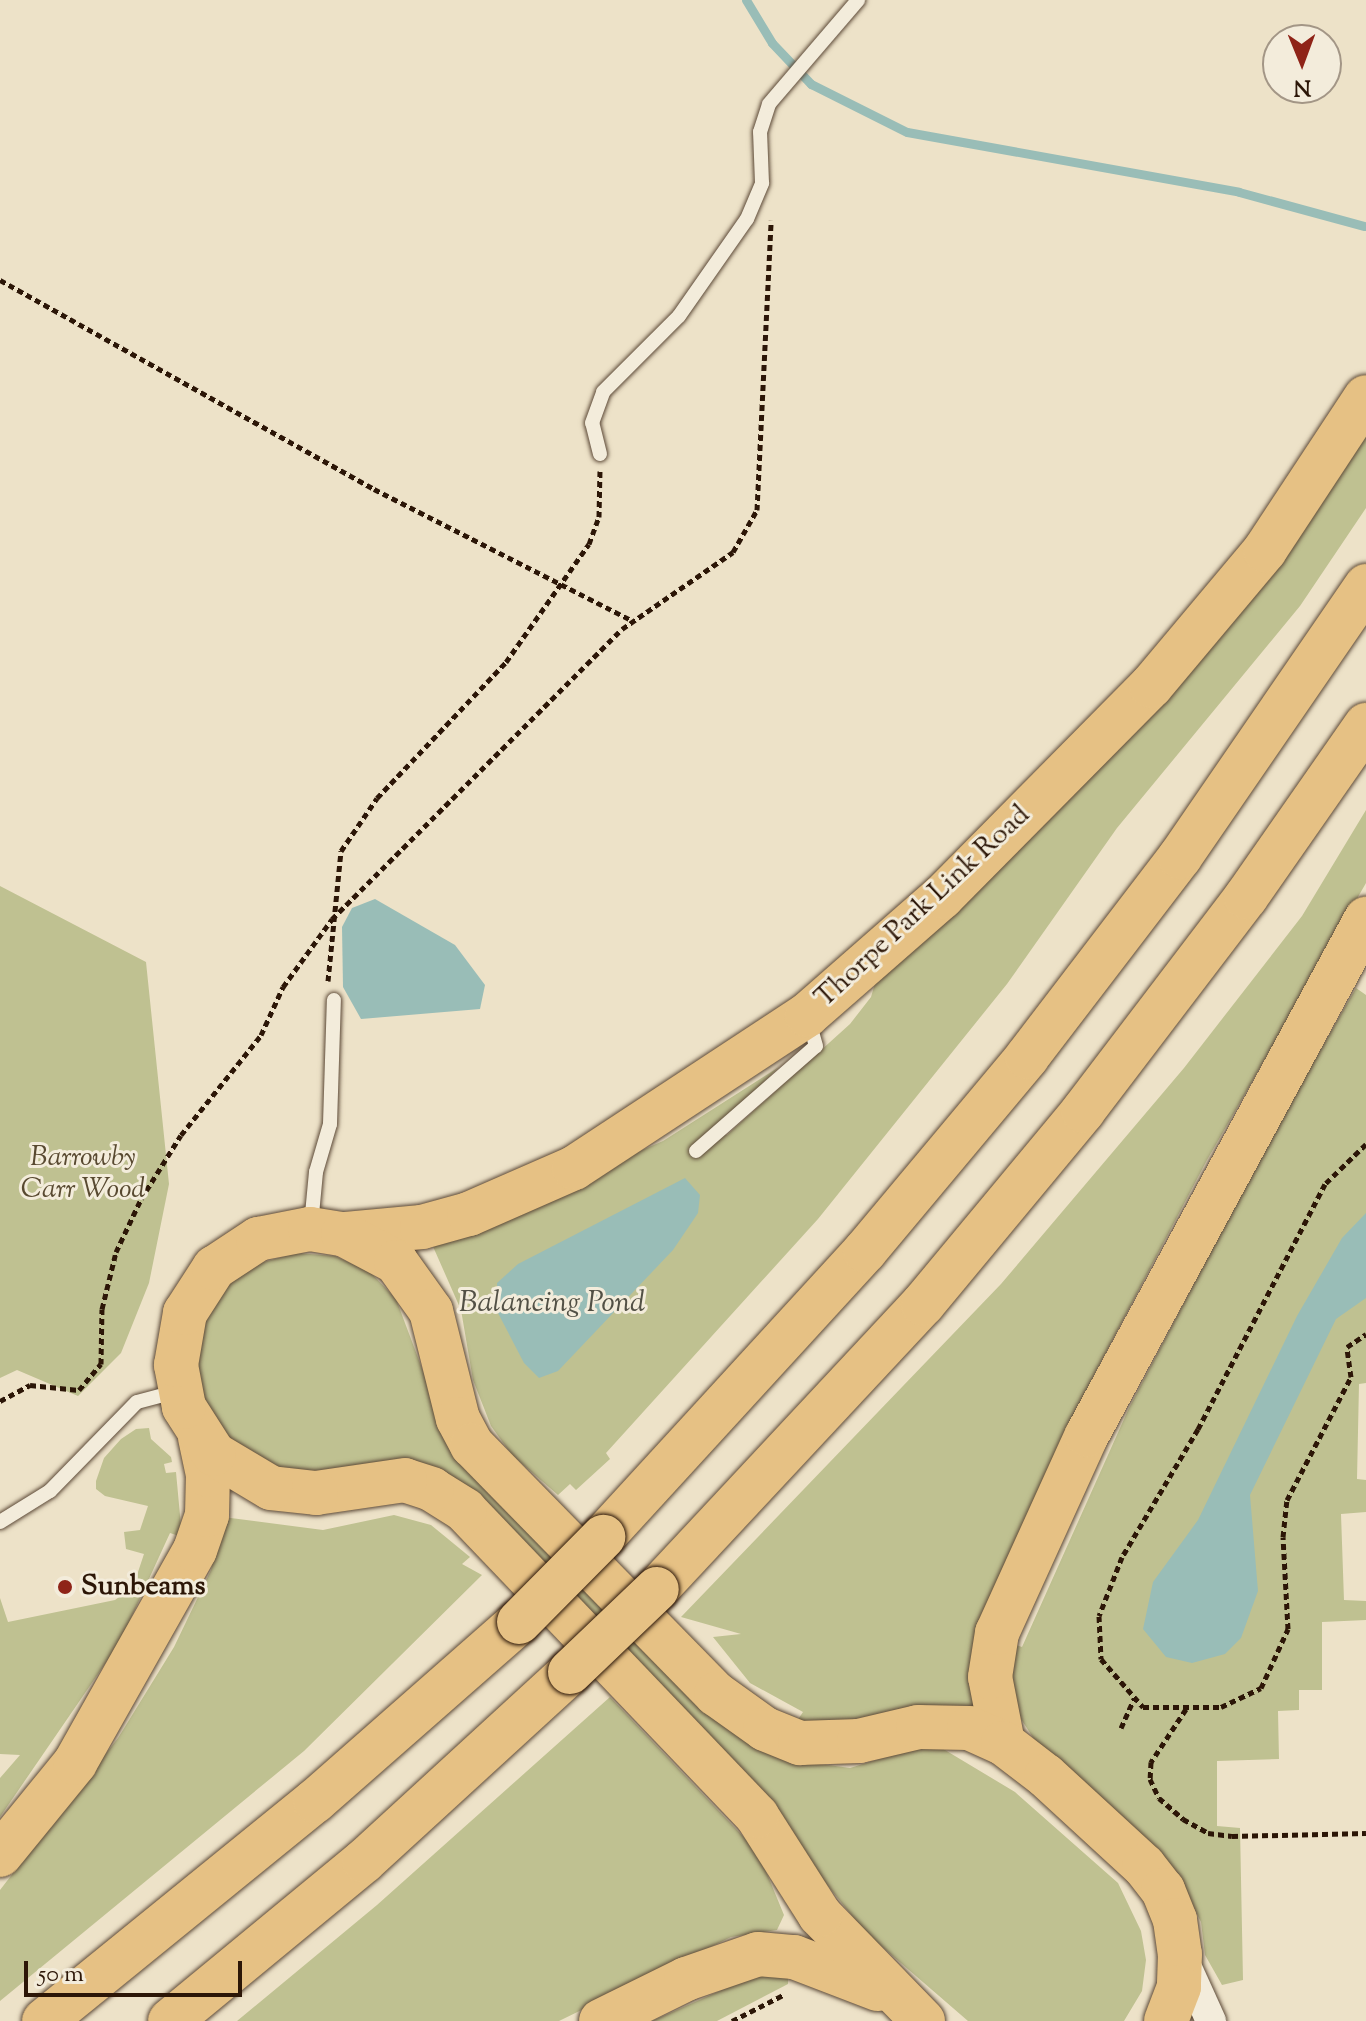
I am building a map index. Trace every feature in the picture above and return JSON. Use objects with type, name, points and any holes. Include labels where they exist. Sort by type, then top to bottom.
[{"type":"highway","name":"Thorpe Park Link Road","points":[[179,1392],[178,1338],[191,1301],[214,1268],[258,1239],[327,1231],[422,1227],[469,1214],[574,1168],[807,1015],[942,897],[1151,686],[1265,550],[1366,397]]},
{"type":"highway","points":[[44,2021],[315,1801],[519,1622],[603,1537],[865,1251],[1027,1057],[1180,857],[1366,586]]},
{"type":"highway","points":[[170,2021],[364,1861],[570,1672],[657,1589],[923,1304],[1083,1111],[1246,897],[1366,725]]},
{"type":"highway","points":[[1003,1743],[990,1677],[997,1633],[1087,1435],[1366,919]]},
{"type":"highway","points":[[327,1231],[396,1262],[416,1284],[431,1311],[458,1419],[472,1445],[716,1694],[765,1729],[800,1743],[828,1745],[945,1726],[969,1728],[1003,1743],[1144,1866],[1163,1890],[1175,1920],[1180,1954],[1179,1987],[1166,2021]]},
{"type":"highway","points":[[0,1855],[75,1763],[195,1550],[207,1515],[208,1475],[200,1437],[179,1392]]},
{"type":"highway","points":[[200,1437],[231,1468],[271,1488],[316,1493],[405,1480],[432,1489],[465,1510],[757,1816],[820,1915],[910,2009]]},
{"type":"highway","points":[[601,2021],[686,1979],[758,1954],[794,1957],[833,1968],[910,2009]]},
{"type":"street","points":[[1180,1954],[1211,2021]]},
{"type":"lane","points":[[600,454],[592,423],[603,392],[679,316],[747,219],[762,183],[760,132],[769,104],[858,0]]},
{"type":"lane","points":[[327,1231],[316,1172],[330,1124],[334,1000]]},
{"type":"lane","points":[[696,1151],[816,1046],[807,1015]]},
{"type":"lane","points":[[0,1522],[50,1491],[137,1402],[179,1392]]},
{"type":"path","points":[[0,1401],[30,1385],[79,1390],[101,1364],[102,1309],[116,1252],[141,1199],[181,1135],[261,1035],[283,987],[332,919],[633,621],[733,552],[757,510],[772,195],[762,183]]},
{"type":"path","points":[[0,280],[374,489],[633,621]]},
{"type":"path","points":[[329,972],[341,851],[377,798],[506,662],[589,544],[599,517],[600,454]]},
{"type":"path","points":[[1366,1144],[1325,1184],[1198,1429],[1122,1557],[1099,1616],[1101,1659],[1143,1707],[1221,1707],[1261,1688],[1288,1629],[1283,1537],[1287,1500],[1351,1377],[1347,1347],[1366,1334]]},
{"type":"path","points":[[1121,1728],[1134,1699]]},
{"type":"path","points":[[1186,1709],[1151,1762],[1150,1779],[1159,1798],[1183,1819],[1208,1833],[1232,1836],[1366,1833]]},
{"type":"green space","points":[[1366,435],[1366,508],[1300,606],[1117,828],[1007,984],[818,1219],[606,1453],[610,1459],[576,1490],[570,1484],[558,1495],[512,1455],[491,1426],[473,1380],[461,1310],[431,1242],[663,1141],[779,1067],[717,1129],[727,1135],[850,1024],[871,997],[876,980]]},
{"type":"green space","points":[[1366,810],[1366,883],[1207,1160],[1091,1381],[987,1609],[975,1709],[929,1705],[829,1727],[797,1721],[803,1712],[750,1683],[713,1637],[741,1634],[681,1617],[1001,1284],[1184,1068],[1302,916]]},
{"type":"green space","name":"Barrowby Carr Wood","points":[[0,886],[146,962],[169,1184],[149,1283],[121,1353],[78,1396],[17,1370],[0,1378]]},
{"type":"green space","points":[[1356,988],[1366,995],[1366,1383],[1359,1384],[1357,1479],[1366,1480],[1366,1512],[1341,1514],[1344,1600],[1366,1601],[1366,1620],[1322,1622],[1322,1690],[1299,1690],[1299,1710],[1278,1711],[1279,1759],[1217,1761],[1217,1826],[1240,1828],[1243,1980],[1222,1985],[1205,1955],[1201,1922],[1176,1873],[1043,1753],[1021,1719],[1010,1678],[1016,1645],[1022,1647],[1129,1408],[1275,1129]]},
{"type":"green space","points":[[297,1253],[335,1256],[370,1272],[396,1299],[429,1387],[532,1536],[686,1691],[806,1762],[850,1768],[908,1750],[940,1747],[1015,1792],[1118,1883],[1141,1931],[1146,1960],[1142,1991],[1124,2021],[968,2021],[865,1932],[812,1866],[460,1492],[277,1468],[242,1452],[215,1425],[199,1390],[196,1352],[206,1315],[228,1284],[260,1263]]},
{"type":"green space","points":[[149,1428],[151,1439],[171,1457],[172,1462],[164,1464],[166,1473],[176,1472],[182,1537],[170,1533],[120,1642],[0,1817],[0,1778],[20,1755],[0,1754],[0,1598],[8,1622],[115,1600],[133,1587],[144,1554],[126,1549],[124,1532],[140,1530],[148,1506],[105,1496],[96,1489],[96,1481],[104,1458],[121,1439],[136,1429]]},
{"type":"green space","points":[[394,1515],[431,1525],[470,1557],[462,1564],[482,1575],[304,1751],[0,2001],[0,1890],[118,1738],[174,1647],[211,1570],[223,1517],[323,1530]]},
{"type":"green space","points":[[610,1697],[758,1852],[784,1915],[777,1930],[731,1937],[559,2021],[237,2021],[377,1905]]},
{"type":"green space","points":[[788,1973],[788,1984],[717,2021],[652,2021],[758,1974]]},
{"type":"water","points":[[375,899],[455,945],[485,985],[480,1009],[361,1019],[343,987],[342,927],[352,908]]},
{"type":"water","name":"Balancing Pond","points":[[685,1178],[700,1195],[698,1213],[673,1250],[558,1371],[539,1378],[524,1363],[498,1313],[497,1283],[518,1264]]},
{"type":"water","points":[[1366,1213],[1366,1298],[1336,1319],[1250,1495],[1258,1591],[1241,1638],[1225,1654],[1192,1663],[1166,1657],[1143,1629],[1153,1582],[1198,1520],[1297,1316],[1342,1238]]},
{"type":"waterway","points":[[746,0],[772,43],[811,84],[907,132],[1239,192],[1364,226]]},
{"type":"place","name":"Sunbeams","points":[[65,1587]]}]
